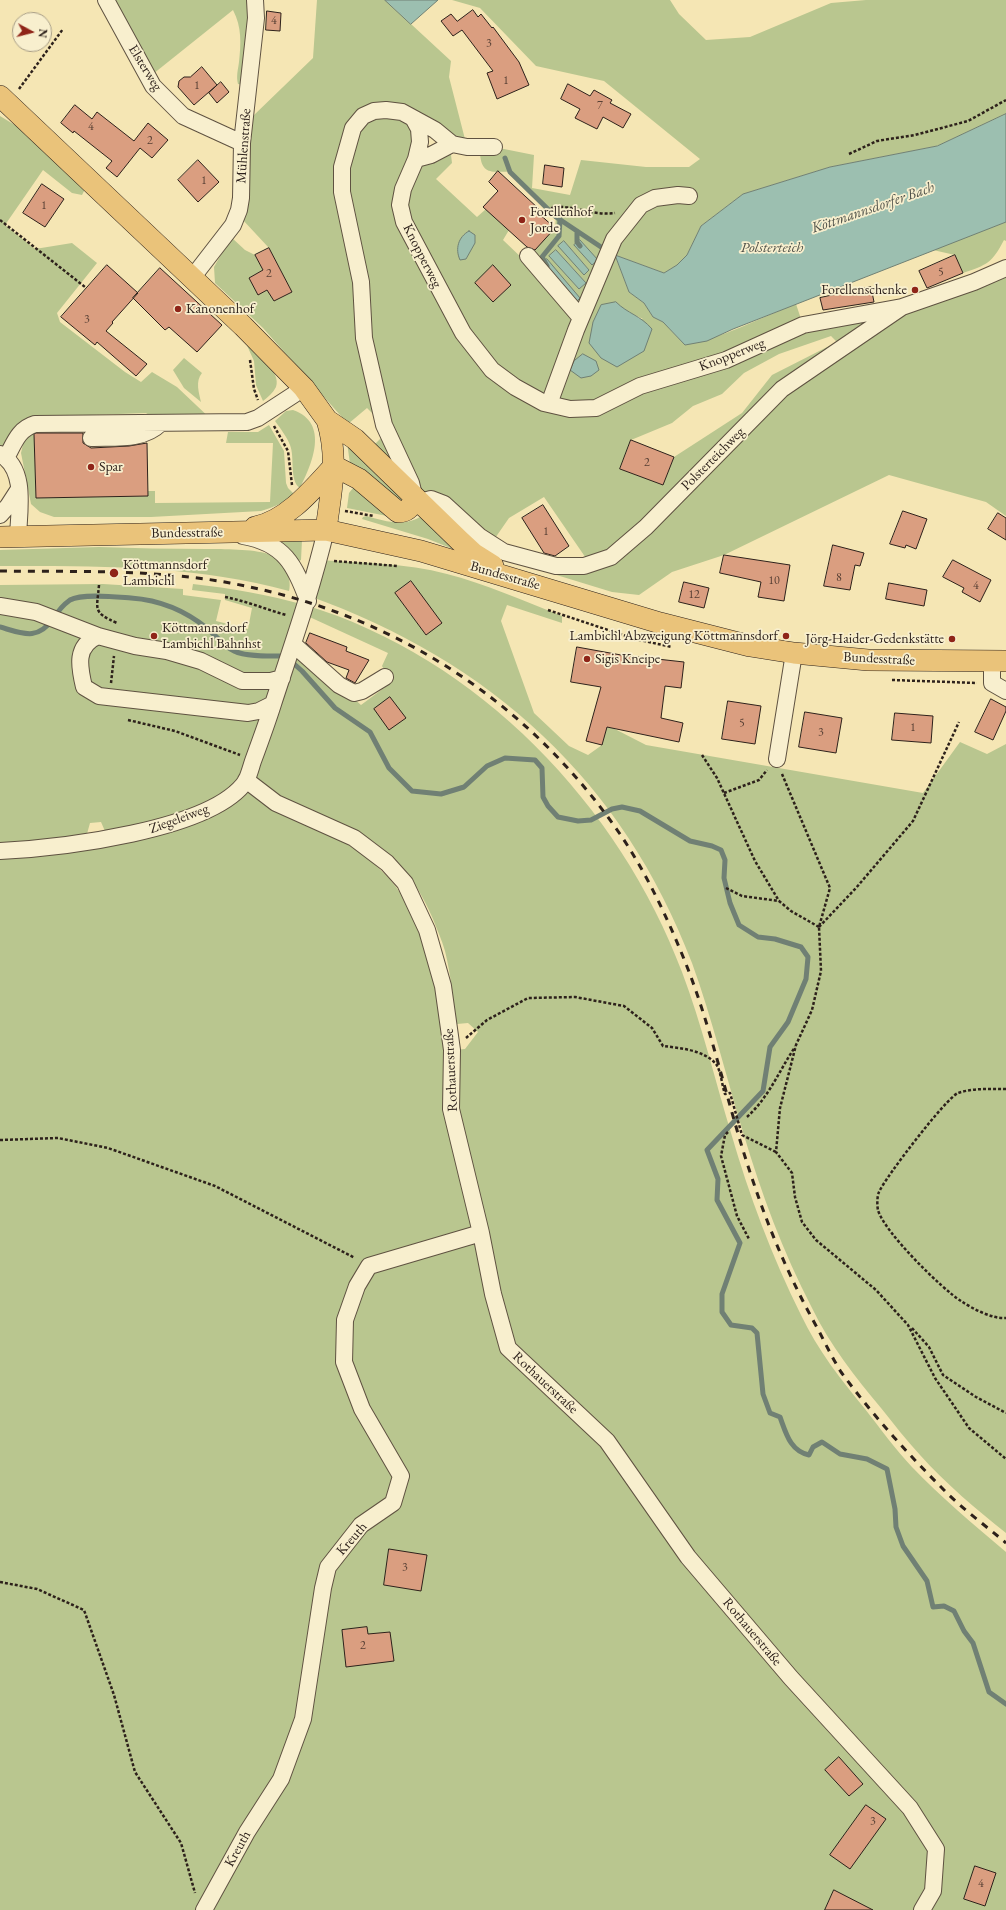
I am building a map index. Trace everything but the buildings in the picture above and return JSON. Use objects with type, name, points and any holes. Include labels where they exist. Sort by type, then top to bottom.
[{"type":"main road","points":[[4,100],[244,326],[304,388],[327,420],[333,439],[334,466],[326,530]]},
{"type":"main road","points":[[327,420],[355,439],[474,554],[519,580]]},
{"type":"main road","points":[[334,466],[359,480],[398,512],[411,508],[417,500]]},
{"type":"main road","points":[[224,533],[261,526],[282,515],[314,488],[334,466]]},
{"type":"main road","name":"Bundesstraße","points":[[9,536],[326,530],[421,551],[673,627],[750,646],[794,653],[868,660],[999,661]]},
{"type":"street","name":"Elsterweg","points":[[106,0],[153,86],[183,116],[242,143]]},
{"type":"street","name":"Mühlenstraße","points":[[192,278],[233,225],[239,210],[241,198],[242,143],[256,18],[255,0]]},
{"type":"street","points":[[417,500],[411,483],[384,425],[364,338],[362,282],[342,192],[342,167],[353,128],[363,116],[374,111],[386,110],[402,112],[435,130],[452,144],[467,147],[494,147]]},
{"type":"street","name":"Knopperweg","points":[[412,118],[419,130],[420,142],[416,158],[402,189],[400,205],[404,222],[463,333],[492,370],[515,387],[549,404],[570,410],[596,408],[640,386],[726,360],[803,325],[902,307]]},
{"type":"street","points":[[416,158],[431,155],[452,144]]},
{"type":"street","points":[[549,404],[581,318],[614,239],[641,205],[654,198],[678,195],[689,196]]},
{"type":"street","points":[[528,256],[581,318]]},
{"type":"street","name":"Polsterteichweg","points":[[417,500],[431,499],[444,504],[491,544],[504,552],[534,561],[556,566],[584,566],[611,557],[646,527],[782,390],[902,307],[974,282],[1006,268]]},
{"type":"street","points":[[9,536],[19,489],[16,472],[3,456],[20,432],[27,426],[35,424],[247,422],[258,418],[304,388]]},
{"type":"street","points":[[91,438],[140,436],[153,431],[161,423]]},
{"type":"street","points":[[0,515],[19,489]]},
{"type":"street","name":"Ziegeleiweg","points":[[0,851],[99,840],[132,834],[190,817],[215,805],[232,794],[246,780],[253,761],[304,611],[326,530]]},
{"type":"street","points":[[224,533],[256,538],[285,555],[299,578],[304,611]]},
{"type":"street","points":[[0,606],[42,615],[98,636],[134,646],[167,651],[194,659],[242,681],[271,681],[282,678]]},
{"type":"street","points":[[98,636],[88,641],[81,653],[80,670],[84,687],[99,696],[248,713],[259,711],[273,704]]},
{"type":"street","points":[[293,644],[339,685],[354,693],[362,691],[385,677]]},
{"type":"street","points":[[777,759],[794,653]]},
{"type":"street","points":[[999,661],[992,683],[1006,691]]},
{"type":"street","name":"Rothauerstraße","points":[[246,780],[276,803],[354,838],[387,863],[405,883],[417,905],[436,959],[443,986],[452,1050],[451,1109],[481,1233],[493,1294],[508,1348],[607,1441],[688,1558],[791,1678],[910,1808],[936,1849],[933,1891],[922,1910]]},
{"type":"street","points":[[369,1266],[481,1233]]},
{"type":"street","name":"Kreuth","points":[[204,1910],[247,1832],[281,1779],[295,1742],[303,1719],[323,1588],[328,1567],[361,1525],[393,1503],[401,1476],[362,1408],[344,1362],[344,1320],[357,1286],[369,1266]]},
{"type":"path","points":[[4,100],[63,29]]},
{"type":"path","points":[[849,154],[877,141],[915,135],[968,121],[1006,100]]},
{"type":"path","points":[[548,214],[553,207],[563,206],[597,214],[635,212]]},
{"type":"path","points":[[0,220],[84,287]]},
{"type":"path","points":[[98,585],[98,603],[101,616],[121,625],[116,641],[109,697]]},
{"type":"path","points":[[225,597],[242,600],[264,609],[304,611]]},
{"type":"path","points":[[128,720],[175,731],[226,748],[253,761]]},
{"type":"path","points":[[819,927],[856,888],[913,821],[959,722]]},
{"type":"path","points":[[702,754],[724,793],[755,861],[779,901],[791,911],[819,927]]},
{"type":"path","points":[[724,793],[759,780],[777,759]]},
{"type":"path","points":[[747,1117],[757,1108],[771,1089],[796,1045],[812,1010],[821,971],[819,927],[830,888],[806,828],[786,785],[777,759]]},
{"type":"path","points":[[726,888],[742,896],[779,901]]},
{"type":"path","points":[[452,1050],[487,1020],[528,998],[575,997],[624,1006],[652,1028],[663,1046],[689,1050],[708,1058],[716,1065],[725,1094],[730,1093],[742,1135],[776,1152],[792,1173],[795,1197],[802,1222],[811,1234],[833,1256],[876,1290],[929,1347],[943,1375],[976,1398],[1006,1413]]},
{"type":"path","points":[[776,1152],[780,1108],[796,1045]]},
{"type":"path","points":[[1006,1090],[980,1089],[957,1094],[929,1122],[878,1193],[878,1210],[892,1234],[927,1272],[961,1302],[998,1318],[1006,1318]]},
{"type":"path","points":[[728,1132],[725,1135],[721,1156],[737,1216],[749,1239]]},
{"type":"path","points":[[0,1140],[58,1138],[108,1148],[215,1186],[369,1266]]},
{"type":"path","points":[[908,1325],[935,1378],[969,1428],[1006,1458]]},
{"type":"path","points":[[0,1582],[37,1589],[84,1610],[114,1694],[135,1772],[181,1843],[196,1895]]},
{"type":"green space","points":[[106,0],[255,0],[248,86],[238,84],[237,76],[240,55],[240,36],[238,23],[233,10],[148,78]]},
{"type":"green space","points":[[317,0],[385,0],[451,61],[449,77],[467,147],[413,119],[416,158],[445,148],[451,155],[452,163],[436,179],[477,217],[486,209],[509,230],[503,240],[524,260],[555,228],[556,217],[510,172],[494,172],[486,169],[481,161],[480,154],[494,147],[534,155],[532,188],[570,195],[581,160],[646,167],[689,167],[700,159],[604,81],[536,66],[480,8],[452,0],[670,0],[679,14],[706,40],[750,37],[831,3],[866,0],[1006,0],[1006,114],[937,146],[830,167],[743,194],[701,226],[687,255],[677,265],[664,273],[615,255],[629,292],[644,303],[653,317],[663,322],[685,345],[727,333],[796,304],[803,325],[858,316],[1006,268],[1006,516],[986,502],[889,475],[724,555],[672,572],[639,595],[612,592],[550,573],[556,566],[590,564],[544,497],[509,518],[491,544],[431,499],[374,445],[387,432],[384,425],[367,408],[348,424],[263,328],[215,283],[214,267],[231,237],[245,250],[255,255],[263,270],[249,278],[258,294],[269,289],[274,301],[292,292],[269,248],[242,219],[245,120],[253,116],[313,58]],"holes":[[[564,241],[589,270],[584,274],[559,246]],[[556,250],[586,283],[579,289],[550,256]],[[616,302],[622,309],[643,319],[593,322]],[[831,336],[837,342],[772,375],[742,413],[674,457],[663,485],[620,469],[631,440],[672,423],[693,406],[722,394],[744,373],[779,354]]]},
{"type":"green space","points":[[0,116],[18,127],[85,189],[82,195],[72,193],[43,170],[5,225],[35,249],[72,243],[97,263],[57,313],[60,322],[125,372],[141,382],[152,372],[177,387],[214,422],[161,423],[146,413],[37,417],[0,454]]},
{"type":"green space","points":[[1006,222],[1006,241],[1004,240],[996,254],[988,262],[978,268],[963,273],[955,255],[933,250]]},
{"type":"green space","points":[[245,341],[271,368],[277,381],[276,387],[272,393],[263,401],[256,385],[254,361]]},
{"type":"green space","points":[[184,358],[202,373],[198,383],[201,402],[184,388],[173,370]]},
{"type":"green space","points":[[293,410],[304,416],[311,424],[315,434],[313,456],[300,488],[294,480],[290,445],[275,421],[286,411]]},
{"type":"green space","points":[[269,425],[284,451],[286,483],[288,488],[294,494],[283,502],[261,511],[151,517],[54,517],[40,512],[31,504],[21,453],[24,440],[34,433],[36,498],[148,496],[148,491],[155,491],[155,503],[270,502],[273,443],[226,443],[228,432],[258,432]]},
{"type":"green space","points":[[347,442],[403,500],[402,504],[350,464]]},
{"type":"green space","points":[[353,488],[358,488],[392,517],[347,508],[349,493]]},
{"type":"green space","points":[[423,515],[453,549],[428,539],[362,519],[366,516],[388,521],[402,522],[416,519]]},
{"type":"green space","points":[[280,538],[302,540],[301,560],[299,561],[289,549],[279,542]]},
{"type":"green space","points":[[99,547],[229,549],[262,552],[273,556],[285,569],[288,574],[290,585],[289,591],[254,582],[182,572],[109,567],[0,566],[0,550]]},
{"type":"green space","points":[[319,560],[383,564],[431,570],[462,578],[505,593],[562,616],[562,623],[507,605],[501,621],[534,713],[569,746],[588,755],[602,745],[607,725],[646,745],[923,793],[960,742],[987,754],[1006,744],[1006,1533],[972,1505],[930,1466],[900,1432],[852,1372],[819,1322],[801,1287],[765,1200],[692,963],[663,898],[629,838],[588,784],[543,736],[492,693],[436,655],[375,623],[309,596]],"holes":[[[411,581],[441,623],[426,635],[395,593]]]},
{"type":"green space","points":[[103,584],[183,589],[183,595],[221,600],[216,621],[248,629],[252,608],[225,600],[225,594],[192,590],[193,584],[249,592],[305,605],[368,629],[428,661],[484,700],[535,746],[581,797],[621,852],[655,911],[682,972],[696,1012],[753,1203],[780,1271],[807,1328],[838,1375],[906,1460],[946,1500],[1006,1552],[1006,1910],[0,1910],[0,585]],"holes":[[[303,614],[388,653],[382,666],[392,682],[361,705],[293,644]],[[101,822],[108,838],[85,841],[90,823]],[[343,824],[359,833],[373,842],[398,863],[417,888],[426,903],[445,951],[457,1024],[468,1023],[478,1032],[465,1049],[453,1050],[423,942],[406,902],[396,887],[376,865],[361,853],[336,837]]]},
{"type":"water","points":[[385,0],[438,0],[411,24]]},
{"type":"water","name":"Polsterteich","points":[[1006,114],[1006,222],[733,329],[707,341],[685,345],[663,322],[653,317],[644,303],[629,292],[615,255],[664,273],[677,265],[687,255],[701,226],[743,194],[830,167],[937,146]]},
{"type":"water","points":[[469,231],[475,235],[475,243],[466,259],[460,260],[458,256],[458,244],[462,237]]},
{"type":"water","points":[[580,240],[598,260],[592,265],[574,245]]},
{"type":"water","points":[[564,241],[589,270],[584,275],[558,246]]},
{"type":"water","points":[[556,250],[586,283],[579,289],[549,256]]},
{"type":"water","points":[[547,259],[580,298],[575,303],[541,264]]},
{"type":"water","points":[[616,302],[648,324],[652,329],[644,351],[617,367],[601,358],[589,343],[593,322],[601,305]]},
{"type":"water","points":[[583,354],[596,361],[599,370],[591,376],[581,378],[570,370],[574,361]]},
{"type":"waterway","name":"Köttmannsdorfer Bach","points":[[505,158],[510,172],[556,217],[604,249]]},
{"type":"waterway","points":[[547,266],[542,257],[559,236],[560,219]]},
{"type":"waterway","points":[[577,231],[577,242],[580,246]]},
{"type":"waterway","points":[[0,627],[16,632],[30,634],[36,633],[48,625],[65,604],[75,598],[100,596],[142,599],[162,604],[191,617],[208,629],[227,647],[234,651],[258,656],[282,656]]},
{"type":"waterway","points":[[293,663],[335,708],[370,732],[389,768],[412,791],[441,794],[464,787],[487,766],[505,758],[535,760],[542,768],[543,797],[548,806],[558,817],[578,821],[591,820],[612,809],[622,807],[640,811],[690,841],[712,846],[721,850],[725,860],[724,878],[730,903],[739,925],[758,937],[775,939],[801,947],[808,957],[806,979],[788,1022],[770,1047],[763,1091],[707,1150],[718,1179],[717,1200],[740,1243],[722,1294],[722,1312],[731,1325],[752,1328],[757,1333],[763,1394],[770,1413],[780,1417],[784,1429],[797,1450],[809,1455],[813,1447],[822,1442],[840,1454],[867,1459],[887,1469],[895,1509],[896,1527],[903,1546],[927,1581],[933,1607],[944,1606],[954,1611],[964,1631],[973,1643],[989,1692],[1006,1704]]},
{"type":"railway","points":[[0,571],[115,572],[173,575],[230,583],[289,597],[345,615],[399,640],[450,669],[498,703],[542,742],[583,786],[620,834],[648,881],[664,914],[696,991],[745,1157],[768,1222],[791,1278],[838,1367],[852,1387],[889,1432],[915,1460],[957,1502],[1006,1543]]},
{"type":"place","name":"Forellenhof Jorde","points":[[522,220]]},
{"type":"place","name":"Forellenschenke","points":[[915,290]]},
{"type":"place","name":"Kanonenhof","points":[[178,309]]},
{"type":"place","name":"Spar","points":[[91,467]]},
{"type":"place","name":"Köttmannsdorf Lambichl","points":[[114,573]]},
{"type":"place","name":"Köttmannsdorf Lambichl Bahnhst","points":[[154,636]]},
{"type":"place","name":"Lambichl Abzweigung Köttmannsdorf","points":[[786,636]]},
{"type":"place","name":"Jörg-Haider-Gedenkstätte","points":[[952,639]]},
{"type":"place","name":"Sigis Kneipe","points":[[587,659]]}]
